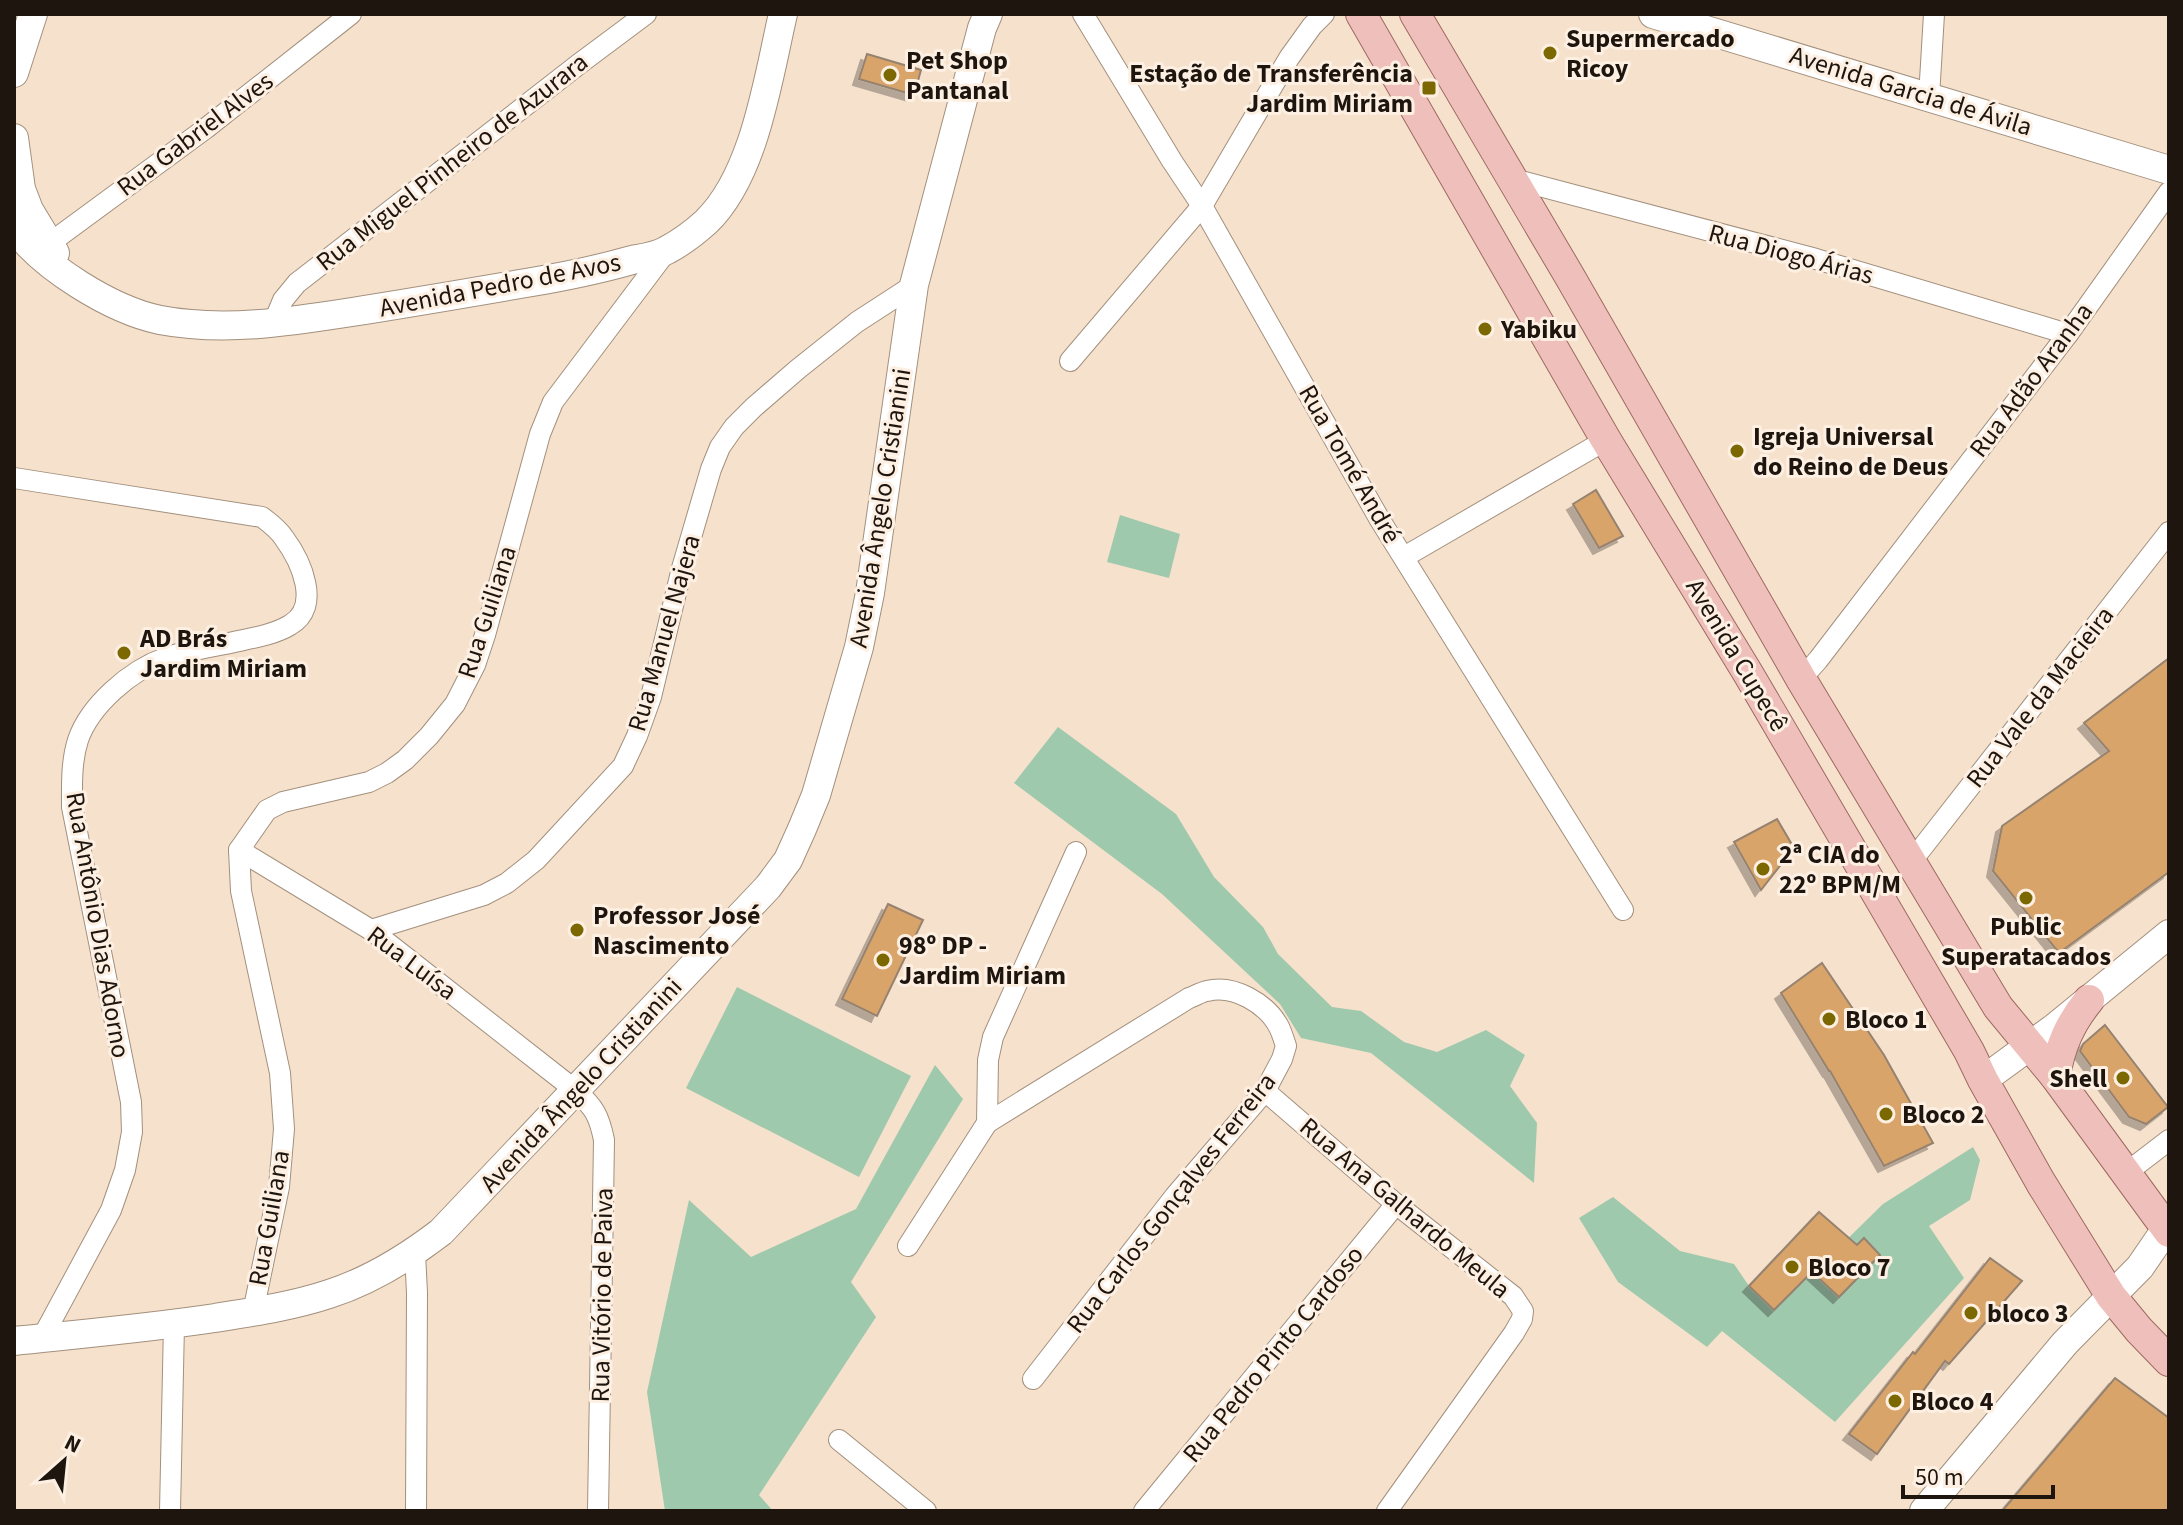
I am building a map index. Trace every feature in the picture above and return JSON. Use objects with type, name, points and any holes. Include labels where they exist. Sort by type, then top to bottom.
[{"type":"main road","name":"Avenida Cupecê","points":[[1361,14],[1606,440],[1797,755],[1969,1051],[2041,1183],[2111,1296],[2169,1361]]},
{"type":"main road","name":"Avenida Cupecê","points":[[1415,14],[1801,679],[1998,1007],[2055,1076],[2167,1230]]},
{"type":"main road","points":[[2055,1076],[2063,1043],[2089,1000]]},
{"type":"street","name":"Rua Gabriel Alves","points":[[43,248],[205,129],[351,14]]},
{"type":"street","name":"Rua Miguel Pinheiro de Azurara","points":[[273,324],[283,300],[297,283],[646,14]]},
{"type":"street","name":"Avenida Pedro de Avos","points":[[14,227],[43,248],[70,278],[100,298],[133,313],[161,320],[229,326],[273,324],[433,300],[589,272],[666,252],[705,223],[736,178],[755,131],[783,14]]},
{"type":"street","name":"Avenida Ângelo Cristianini","points":[[28,1340],[253,1312],[328,1295],[415,1253],[441,1232],[768,887],[788,860],[816,795],[859,647],[870,593],[914,285],[988,14]]},
{"type":"street","name":"Rua Tomé André","points":[[1083,14],[1202,206],[1404,557],[1623,910]]},
{"type":"street","points":[[1070,361],[1202,206],[1289,58],[1324,14]]},
{"type":"street","name":"Avenida Garcia de Ávila","points":[[1653,14],[2169,170]]},
{"type":"street","points":[[1929,97],[1934,14]]},
{"type":"street","points":[[14,73],[37,19]]},
{"type":"street","name":"Avenida Pedro de Avos","points":[[14,138],[17,194],[29,210],[43,248]]},
{"type":"street","name":"Rua Diogo Árias","points":[[1513,179],[1816,259],[2068,334]]},
{"type":"street","name":"Rua Adão Aranha","points":[[1801,679],[2068,334],[2169,192]]},
{"type":"street","name":"Rua Guiliana","points":[[253,1312],[279,1187],[284,1129],[280,1073],[241,891],[239,850],[267,810],[283,802],[369,782],[387,773],[429,736],[455,704],[475,665],[485,635],[540,434],[553,402],[666,252]]},
{"type":"street","name":"Rua Manuel Najera","points":[[371,930],[484,895],[507,883],[536,860],[623,766],[651,697],[682,568],[720,447],[734,427],[798,369],[857,322],[914,285]]},
{"type":"street","points":[[1404,557],[1606,440]]},
{"type":"street","name":"Rua Antônio Dias Adorno","points":[[14,478],[262,517],[283,536],[298,562],[307,594],[307,606],[291,625],[166,658],[141,669],[118,685],[95,712],[78,739],[71,773],[72,807],[131,1102],[132,1132],[125,1170],[111,1210],[28,1340]]},
{"type":"street","name":"Rua Vale da Macieira","points":[[1911,862],[2168,535]]},
{"type":"street","name":"Rua Luísa","points":[[239,850],[371,930],[575,1090]]},
{"type":"street","points":[[908,1246],[987,1123],[988,1060],[993,1037],[1076,852]]},
{"type":"street","points":[[1983,1080],[2089,1000],[2169,934]]},
{"type":"street","name":"Rua Carlos Gonçalves Ferreira","points":[[987,1123],[1189,998],[1209,990],[1227,990],[1246,996],[1264,1008],[1278,1025],[1286,1046],[1265,1091],[1175,1196],[1033,1379]]},
{"type":"street","name":"Rua Vitório de Paiva","points":[[575,1090],[591,1104],[600,1120],[604,1140],[598,1511]]},
{"type":"street","name":"Rua Ana Galhardo Meula","points":[[1265,1091],[1396,1204],[1520,1303],[1523,1311],[1514,1333],[1399,1507]]},
{"type":"street","points":[[2126,1173],[2169,1140]]},
{"type":"street","name":"Rua Pedro Pinto Cardoso","points":[[1151,1509],[1396,1204]]},
{"type":"street","points":[[1924,1511],[2065,1343],[2140,1267],[2167,1230]]},
{"type":"street","points":[[415,1253],[416,1511]]},
{"type":"street","points":[[170,1511],[174,1324]]},
{"type":"street","points":[[839,1440],[926,1511]]},
{"type":"green space","points":[[1120,515],[1180,534],[1169,578],[1107,562]]},
{"type":"green space","points":[[1058,727],[1176,814],[1214,877],[1263,927],[1278,954],[1332,1007],[1361,1011],[1404,1042],[1437,1052],[1486,1030],[1525,1055],[1510,1086],[1537,1123],[1534,1183],[1371,1053],[1301,1038],[1280,1004],[1162,894],[1014,783]]},
{"type":"green space","points":[[737,987],[911,1076],[859,1177],[686,1088]]},
{"type":"green space","points":[[935,1065],[963,1099],[851,1282],[876,1317],[759,1495],[773,1511],[665,1511],[647,1392],[689,1200],[751,1257],[856,1209]]},
{"type":"green space","points":[[1973,1147],[1980,1160],[1970,1200],[1929,1226],[1964,1278],[1835,1422],[1722,1331],[1707,1347],[1618,1282],[1579,1218],[1613,1197],[1680,1251],[1734,1264],[1749,1286],[1774,1311],[1883,1204]]},
{"type":"building","name":"Pet Shop Pantanal","points":[[867,54],[921,70],[914,95],[859,79]]},
{"type":"building","points":[[1596,490],[1623,536],[1599,548],[1573,504]]},
{"type":"building","points":[[2169,658],[2169,872],[2059,953],[1993,871],[2002,826],[2109,751],[2084,723]]},
{"type":"building","name":"2ª CIA do 22º BPM/M","points":[[1777,819],[1794,848],[1761,890],[1734,842]]},
{"type":"building","name":"98º DP - Jardim Miriam","points":[[888,904],[923,920],[877,1016],[842,999]]},
{"type":"building","points":[[1822,963],[1884,1055],[1933,1143],[1884,1166],[1781,993]]},
{"type":"building","name":"Shell","points":[[2105,1025],[2168,1107],[2146,1124],[2129,1117],[2080,1051],[2083,1044]]},
{"type":"building","name":"Bloco 7","points":[[1819,1212],[1857,1245],[1864,1238],[1880,1255],[1839,1297],[1812,1272],[1774,1310],[1749,1286]]},
{"type":"building","points":[[1990,1258],[2022,1281],[1949,1364],[1945,1361],[1877,1454],[1849,1434]]},
{"type":"building","points":[[2115,1378],[2169,1418],[2169,1511],[2002,1511]]},
{"type":"place","name":"Supermercado Ricoy","points":[[1550,53]]},
{"type":"place","name":"Pet Shop Pantanal","points":[[890,75]]},
{"type":"place","name":"Estação de Transferência Jardim Miriam","points":[[1429,88]]},
{"type":"place","name":"Yabiku","points":[[1485,329]]},
{"type":"place","name":"Igreja Universal do Reino de Deus","points":[[1737,451]]},
{"type":"place","name":"AD Brás Jardim Miriam","points":[[124,653]]},
{"type":"place","name":"2ª CIA do 22º BPM/M","points":[[1763,869]]},
{"type":"place","name":"Public Superatacados","points":[[2026,898]]},
{"type":"place","name":"Professor José Nascimento","points":[[577,930]]},
{"type":"place","name":"98º DP - Jardim Miriam","points":[[883,960]]},
{"type":"place","name":"Bloco 1","points":[[1829,1019]]},
{"type":"place","name":"Shell","points":[[2123,1078]]},
{"type":"place","name":"Bloco 2","points":[[1886,1114]]},
{"type":"place","name":"Bloco 7","points":[[1792,1267]]},
{"type":"place","name":"bloco 3","points":[[1971,1313]]},
{"type":"place","name":"Bloco 4","points":[[1895,1401]]}]
